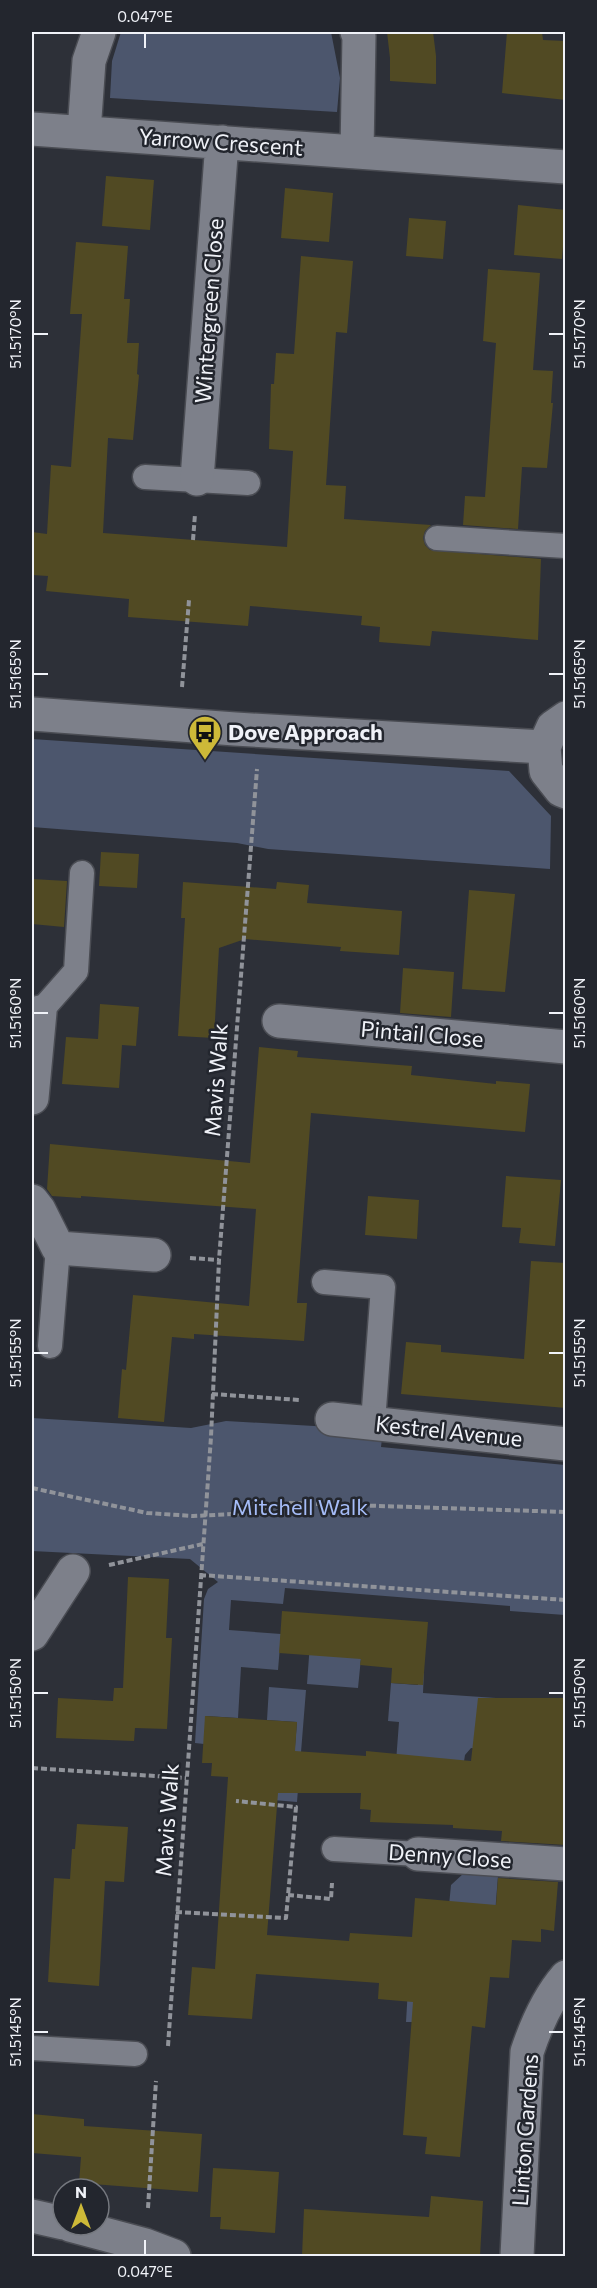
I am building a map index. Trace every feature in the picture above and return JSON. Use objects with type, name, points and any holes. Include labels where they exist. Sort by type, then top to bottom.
[{"type":"street","points":[[84,132],[89,61],[99,32]]},
{"type":"street","points":[[357,32],[360,78],[357,152]]},
{"type":"street","name":"Yarrow Crescent","points":[[32,129],[566,167]]},
{"type":"street","name":"Wintergreen Close","points":[[197,479],[222,142]]},
{"type":"street","points":[[32,714],[235,729],[544,747]]},
{"type":"street","points":[[566,718],[553,727],[544,747],[546,771],[561,790],[566,792]]},
{"type":"street","points":[[32,1098],[40,1012]]},
{"type":"street","name":"Pintail Close","points":[[279,1022],[566,1047]]},
{"type":"street","points":[[32,1201],[58,1248],[154,1254]]},
{"type":"street","name":"Kestrel Avenue","points":[[332,1419],[566,1444]]},
{"type":"street","points":[[32,1634],[73,1571]]},
{"type":"street","name":"Denny Close","points":[[418,1854],[566,1864]]},
{"type":"street","name":"Linton Gardens","points":[[518,2256],[527,2052],[537,2024],[557,1988],[566,1977]]},
{"type":"street","points":[[32,2216],[51,2220]]},
{"type":"street","points":[[111,2237],[159,2251]]},
{"type":"lane","points":[[145,477],[248,483]]},
{"type":"lane","points":[[437,538],[566,546]]},
{"type":"lane","points":[[40,1012],[76,971],[82,873]]},
{"type":"lane","points":[[50,1346],[58,1248]]},
{"type":"lane","points":[[324,1282],[383,1287],[373,1422]]},
{"type":"lane","name":"Denny Close","points":[[334,1849],[418,1854]]},
{"type":"lane","points":[[32,2048],[135,2054]]},
{"type":"path","points":[[182,691],[189,600]]},
{"type":"path","name":"Mavis Walk","points":[[165,2052],[170,2043],[176,1912],[211,1437],[232,1080],[257,769]]},
{"type":"path","points":[[212,1394],[334,1402],[332,1419]]},
{"type":"path","points":[[32,1488],[147,1513],[205,1516],[235,1514],[288,1503],[566,1512]]},
{"type":"path","points":[[73,1571],[203,1544]]},
{"type":"path","points":[[200,1575],[566,1600]]},
{"type":"path","points":[[32,1768],[187,1778]]},
{"type":"path","points":[[176,1912],[286,1918],[296,1807],[236,1802]]},
{"type":"path","points":[[288,1895],[331,1899],[334,1849]]},
{"type":"path","points":[[157,2070],[159,2251]]},
{"type":"green space","points":[[121,32],[331,32],[340,78],[337,112],[110,98],[112,61]]},
{"type":"green space","points":[[32,739],[509,771],[551,816],[550,869],[268,849],[237,843],[32,827]]},
{"type":"green space","name":"Mitchell Walk","points":[[32,1418],[191,1428],[226,1421],[383,1430],[381,1447],[565,1465],[565,1615],[510,1611],[510,1606],[285,1588],[283,1604],[231,1600],[229,1630],[281,1634],[278,1670],[241,1667],[238,1718],[206,1716],[204,1744],[195,1743],[204,1599],[208,1589],[218,1582],[190,1559],[32,1551]]},
{"type":"green space","points":[[310,1643],[362,1648],[358,1688],[307,1684]]},
{"type":"green space","points":[[419,1670],[424,1670],[423,1693],[496,1698],[481,1749],[471,1748],[465,1755],[463,1768],[396,1762],[399,1722],[388,1721],[391,1683],[418,1685]]},
{"type":"green space","points":[[269,1687],[306,1690],[297,1802],[261,1799],[293,1771],[297,1722],[267,1720]]},
{"type":"green space","points":[[464,1873],[498,1876],[493,1939],[412,2022],[406,2022],[409,1971],[446,1936],[451,1885]]},
{"type":"building","points":[[387,32],[433,32],[436,84],[390,81]]},
{"type":"building","points":[[507,32],[542,32],[543,40],[566,41],[566,100],[502,93]]},
{"type":"building","points":[[106,176],[154,180],[150,230],[102,226]]},
{"type":"building","points":[[285,188],[333,193],[329,242],[281,238]]},
{"type":"building","points":[[518,205],[566,210],[562,259],[514,255]]},
{"type":"building","points":[[409,218],[446,221],[443,259],[406,256]]},
{"type":"building","points":[[76,242],[128,246],[124,299],[130,299],[127,343],[139,343],[137,374],[139,375],[133,440],[108,438],[103,533],[287,547],[293,451],[269,449],[271,384],[274,384],[276,353],[294,354],[301,256],[353,261],[347,333],[336,332],[326,485],[346,486],[344,519],[431,525],[425,531],[423,538],[430,550],[541,559],[538,640],[432,631],[430,646],[379,642],[380,627],[361,625],[362,616],[250,606],[248,626],[128,617],[129,599],[46,591],[48,576],[32,575],[32,532],[47,534],[51,465],[71,467],[82,314],[70,314]]},
{"type":"building","points":[[488,269],[540,273],[533,370],[553,371],[551,403],[553,403],[547,468],[522,467],[518,529],[463,525],[465,496],[485,497],[496,343],[483,341]]},
{"type":"building","points":[[101,852],[139,854],[137,888],[99,886]]},
{"type":"building","points":[[32,879],[67,881],[64,927],[32,924]]},
{"type":"building","points":[[183,882],[276,889],[277,882],[309,885],[307,903],[402,911],[399,955],[340,951],[341,947],[245,939],[219,948],[214,1038],[178,1036],[185,918],[181,918]]},
{"type":"building","points":[[469,890],[515,894],[505,992],[462,989]]},
{"type":"building","points":[[403,968],[454,972],[451,1017],[400,1013]]},
{"type":"building","points":[[100,1004],[139,1007],[136,1046],[122,1045],[119,1088],[62,1084],[66,1037],[98,1039]]},
{"type":"building","points":[[259,1047],[298,1051],[297,1057],[412,1066],[411,1075],[496,1084],[496,1081],[530,1084],[525,1132],[311,1113],[297,1303],[307,1303],[304,1341],[194,1334],[194,1339],[172,1337],[164,1422],[118,1418],[122,1369],[126,1370],[133,1295],[249,1306],[256,1209],[81,1196],[81,1198],[52,1196],[47,1189],[50,1144],[250,1163]]},
{"type":"building","points":[[506,1176],[561,1180],[555,1246],[519,1243],[521,1228],[502,1227]]},
{"type":"building","points":[[368,1196],[419,1200],[417,1239],[365,1235]]},
{"type":"building","points":[[531,1261],[566,1263],[566,1408],[401,1394],[406,1342],[441,1345],[441,1352],[524,1359]]},
{"type":"building","points":[[128,1577],[169,1579],[166,1638],[172,1638],[167,1729],[135,1728],[134,1741],[56,1738],[58,1698],[113,1701],[114,1688],[123,1688]]},
{"type":"building","points":[[282,1611],[428,1622],[423,1685],[391,1683],[392,1668],[360,1665],[361,1659],[279,1653]]},
{"type":"building","points":[[478,1698],[566,1698],[566,1845],[501,1841],[502,1831],[453,1828],[453,1825],[370,1822],[371,1810],[360,1809],[361,1793],[278,1793],[267,1935],[349,1941],[350,1933],[412,1937],[415,1898],[496,1905],[498,1878],[558,1882],[554,1931],[541,1929],[541,1942],[512,1940],[509,1978],[490,1977],[485,2028],[472,2026],[460,2157],[425,2154],[427,2137],[403,2135],[413,2002],[378,1999],[379,1983],[256,1974],[252,2019],[188,2015],[192,1967],[215,1969],[228,1777],[211,1776],[212,1763],[202,1763],[205,1716],[297,1722],[295,1751],[366,1756],[366,1751],[471,1761]]},
{"type":"building","points":[[77,1824],[128,1827],[124,1882],[105,1881],[99,1986],[48,1982],[54,1878],[70,1879],[72,1849],[75,1849]]},
{"type":"building","points":[[32,2114],[84,2119],[84,2126],[202,2134],[198,2192],[111,2185],[111,2177],[79,2177],[81,2157],[32,2153]]},
{"type":"building","points":[[213,2168],[279,2172],[275,2233],[220,2229],[221,2217],[210,2217]]},
{"type":"building","points":[[431,2196],[483,2201],[480,2256],[302,2256],[304,2209],[429,2217]]},
{"type":"place","name":"Dove Approach","points":[[205,761]]}]
